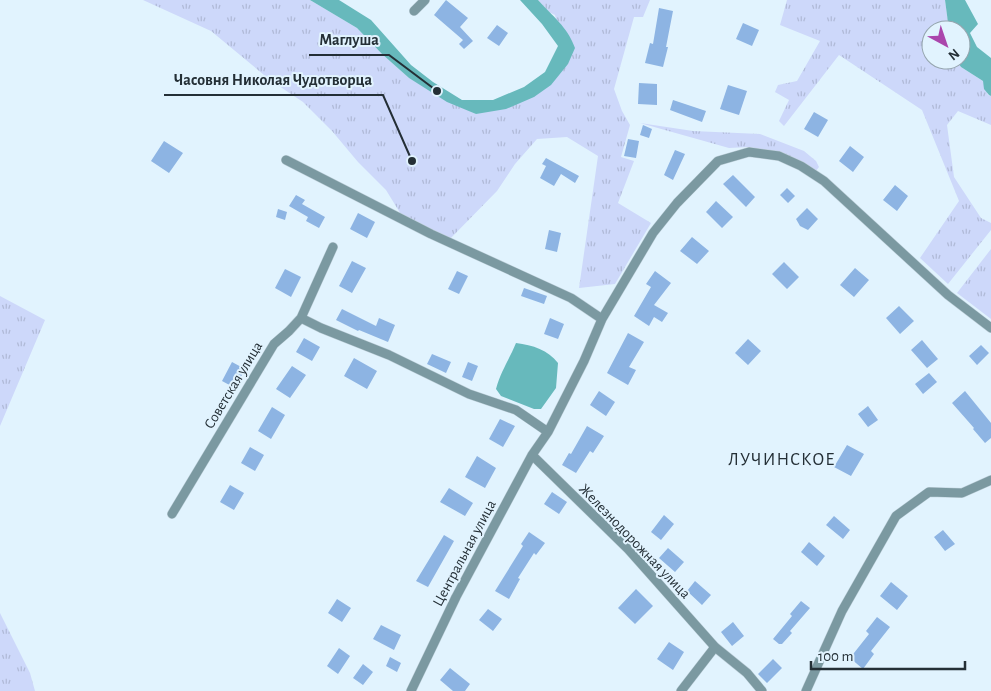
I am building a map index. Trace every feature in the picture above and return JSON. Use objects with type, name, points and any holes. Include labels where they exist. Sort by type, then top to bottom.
[{"type":"street","points":[[414,11],[425,0]]},
{"type":"street","name":"Центральная улица","points":[[411,691],[456,597],[532,455],[548,432],[584,361],[602,319],[652,233],[677,203],[718,162],[749,152],[779,156],[801,166],[824,181],[948,295],[991,328]]},
{"type":"street","points":[[286,160],[447,242],[571,298],[602,319]]},
{"type":"street","name":"Советская улица","points":[[172,514],[274,344],[301,318],[332,247]]},
{"type":"street","points":[[301,318],[389,355],[468,394],[516,410],[548,432]]},
{"type":"street","name":"Железнодорожная улица","points":[[532,455],[628,549],[715,647],[762,691]]},
{"type":"street","points":[[806,691],[842,611],[896,516],[929,492],[962,493],[991,480]]},
{"type":"street","points":[[681,691],[715,647]]},
{"type":"green space","points":[[143,0],[310,0],[357,28],[409,78],[476,114],[568,64],[555,15],[549,12],[538,0],[650,0],[643,17],[634,17],[614,89],[622,111],[630,125],[621,157],[634,161],[618,203],[651,223],[615,284],[579,288],[598,156],[567,137],[537,139],[515,164],[497,191],[447,242],[405,221],[386,190],[303,102],[270,80],[211,31]]},
{"type":"green space","points":[[787,0],[945,0],[948,20],[921,20],[921,70],[966,70],[983,81],[988,95],[991,96],[991,125],[958,111],[947,125],[954,177],[981,218],[991,223],[991,230],[948,284],[920,258],[959,201],[922,110],[839,55],[784,126],[779,121],[789,100],[775,92],[778,85],[797,81],[820,41],[780,25]]},
{"type":"green space","points":[[640,123],[693,131],[760,134],[804,151],[816,161],[819,167],[815,172],[781,152],[748,147],[729,148]]},
{"type":"green space","points":[[991,249],[991,319],[957,293]]},
{"type":"green space","points":[[0,296],[45,320],[0,426]]},
{"type":"green space","points":[[0,613],[30,673],[35,691],[0,691]]},
{"type":"shaded area","points":[[310,0],[339,0],[371,20],[411,65],[433,82],[462,100],[493,100],[524,87],[545,72],[558,46],[542,24],[520,0],[538,0],[564,28],[575,48],[568,64],[551,85],[534,97],[506,109],[476,114],[447,102],[409,78],[357,28]]},
{"type":"shaded area","points":[[945,0],[965,0],[978,24],[971,32],[971,20],[948,20]]},
{"type":"shaded area","points":[[971,35],[977,47],[991,58],[991,96],[984,89],[983,81],[966,70],[971,70]]},
{"type":"shaded area","points":[[516,343],[540,349],[558,363],[556,388],[541,409],[534,409],[501,396],[496,389]]},
{"type":"building","points":[[446,0],[468,18],[460,27],[473,41],[464,49],[459,44],[463,40],[434,15]]},
{"type":"building","points":[[659,8],[673,11],[663,67],[645,63],[650,43],[653,44]]},
{"type":"building","points":[[743,23],[759,30],[752,46],[736,39]]},
{"type":"building","points":[[497,25],[508,33],[499,46],[487,38]]},
{"type":"building","points":[[639,83],[657,84],[657,105],[638,104]]},
{"type":"building","points":[[728,85],[747,91],[739,115],[720,109]]},
{"type":"building","points":[[673,100],[706,111],[702,122],[670,110]]},
{"type":"building","points":[[814,112],[828,120],[818,137],[804,129]]},
{"type":"building","points":[[643,125],[652,129],[649,138],[640,135]]},
{"type":"building","points":[[628,139],[639,141],[636,158],[624,156]]},
{"type":"building","points":[[164,141],[183,153],[169,173],[151,161]]},
{"type":"building","points":[[850,146],[864,157],[853,172],[839,161]]},
{"type":"building","points":[[675,150],[685,154],[673,180],[664,175]]},
{"type":"building","points":[[410,155],[418,160],[413,167],[406,162]]},
{"type":"building","points":[[546,158],[579,176],[575,183],[561,174],[554,186],[540,178],[546,166],[542,164]]},
{"type":"building","points":[[733,175],[755,197],[746,207],[723,184]]},
{"type":"building","points":[[895,185],[908,196],[897,211],[883,200]]},
{"type":"building","points":[[787,188],[795,196],[788,203],[780,195]]},
{"type":"building","points":[[296,195],[305,200],[302,204],[325,217],[319,228],[306,221],[308,217],[289,206]]},
{"type":"building","points":[[716,201],[733,217],[722,228],[706,212]]},
{"type":"building","points":[[807,208],[818,219],[808,230],[800,226],[796,219]]},
{"type":"building","points":[[278,209],[287,212],[285,220],[276,217]]},
{"type":"building","points":[[358,213],[375,222],[367,238],[350,229]]},
{"type":"building","points":[[549,230],[561,233],[557,252],[545,249]]},
{"type":"building","points":[[692,237],[709,251],[697,264],[680,251]]},
{"type":"building","points":[[352,261],[366,268],[352,293],[339,286]]},
{"type":"building","points":[[784,262],[799,277],[787,289],[772,274]]},
{"type":"building","points":[[855,268],[869,280],[854,297],[840,285]]},
{"type":"building","points":[[285,269],[301,277],[291,297],[275,288]]},
{"type":"building","points":[[457,271],[468,276],[459,294],[448,289]]},
{"type":"building","points":[[655,271],[671,283],[654,305],[668,313],[662,322],[654,317],[649,326],[634,316],[651,287],[646,284]]},
{"type":"building","points":[[524,288],[547,296],[544,304],[521,296]]},
{"type":"building","points":[[899,306],[914,321],[900,334],[886,318]]},
{"type":"building","points":[[342,309],[376,326],[379,318],[395,325],[388,342],[358,331],[336,320]]},
{"type":"building","points":[[550,318],[564,324],[558,339],[544,334]]},
{"type":"building","points":[[628,333],[644,342],[629,367],[636,370],[628,385],[607,373]]},
{"type":"building","points":[[304,338],[320,347],[312,361],[296,352]]},
{"type":"building","points":[[748,339],[761,351],[748,365],[735,353]]},
{"type":"building","points":[[922,340],[938,359],[927,368],[911,350]]},
{"type":"building","points":[[981,345],[989,353],[977,365],[969,356]]},
{"type":"building","points":[[432,354],[451,362],[446,373],[427,364]]},
{"type":"building","points":[[354,358],[377,371],[367,389],[344,376]]},
{"type":"building","points":[[232,362],[245,369],[235,388],[222,381]]},
{"type":"building","points":[[468,362],[478,366],[472,381],[462,377]]},
{"type":"building","points":[[292,366],[306,375],[290,398],[276,389]]},
{"type":"building","points":[[929,373],[937,382],[923,394],[915,384]]},
{"type":"building","points":[[599,391],[615,402],[606,416],[590,405]]},
{"type":"building","points":[[965,391],[991,423],[991,438],[985,443],[952,403]]},
{"type":"building","points":[[868,406],[878,420],[868,427],[858,414]]},
{"type":"building","points":[[272,407],[285,415],[271,439],[258,431]]},
{"type":"building","points":[[500,419],[515,426],[503,447],[489,439]]},
{"type":"building","points":[[587,426],[604,436],[593,453],[590,451],[576,473],[562,465],[569,453],[571,454]]},
{"type":"building","points":[[847,445],[864,454],[851,476],[834,467]]},
{"type":"building","points":[[250,447],[264,455],[255,471],[241,463]]},
{"type":"building","points":[[477,456],[496,468],[485,488],[465,477]]},
{"type":"building","points":[[230,485],[244,493],[234,510],[220,502]]},
{"type":"building","points":[[449,488],[473,503],[465,516],[440,502]]},
{"type":"building","points":[[552,492],[567,502],[559,514],[544,504]]},
{"type":"building","points":[[664,515],[674,524],[661,540],[651,532]]},
{"type":"building","points":[[834,516],[850,530],[843,539],[826,525]]},
{"type":"building","points":[[943,530],[955,544],[945,551],[934,537]]},
{"type":"building","points":[[529,532],[545,543],[536,555],[534,553],[518,578],[520,579],[509,599],[495,591],[523,546],[521,544]]},
{"type":"building","points":[[444,535],[454,541],[428,587],[416,581]]},
{"type":"building","points":[[809,542],[825,556],[817,566],[801,552]]},
{"type":"building","points":[[668,548],[684,562],[675,572],[659,558]]},
{"type":"building","points":[[695,581],[711,595],[702,605],[687,591]]},
{"type":"building","points":[[891,582],[908,596],[897,610],[880,596]]},
{"type":"building","points":[[636,589],[653,606],[635,624],[618,608]]},
{"type":"building","points":[[337,599],[351,608],[342,622],[328,613]]},
{"type":"building","points":[[801,601],[810,608],[790,631],[792,633],[782,644],[779,644],[773,639],[792,616],[790,614]]},
{"type":"building","points":[[488,609],[502,619],[493,631],[479,620]]},
{"type":"building","points":[[877,617],[890,627],[871,651],[874,654],[863,669],[850,658],[869,634],[866,631]]},
{"type":"building","points":[[733,622],[744,636],[732,646],[721,632]]},
{"type":"building","points":[[381,625],[401,635],[394,650],[373,639]]},
{"type":"building","points":[[669,642],[684,652],[673,670],[657,659]]},
{"type":"building","points":[[339,648],[350,656],[338,674],[327,666]]},
{"type":"building","points":[[390,657],[401,663],[397,672],[386,666]]},
{"type":"building","points":[[773,659],[782,668],[767,683],[758,674]]},
{"type":"building","points":[[363,664],[373,672],[363,685],[353,678]]},
{"type":"building","points":[[450,668],[470,684],[465,691],[453,691],[440,680]]},
{"type":"place","name":"Маглуша","points":[[437,91]]},
{"type":"place","name":"Часовня Николая Чудотворца","points":[[412,161]]},
{"type":"district","name":"ЛУЧИНСКОЕ","points":[[782,459]]}]
